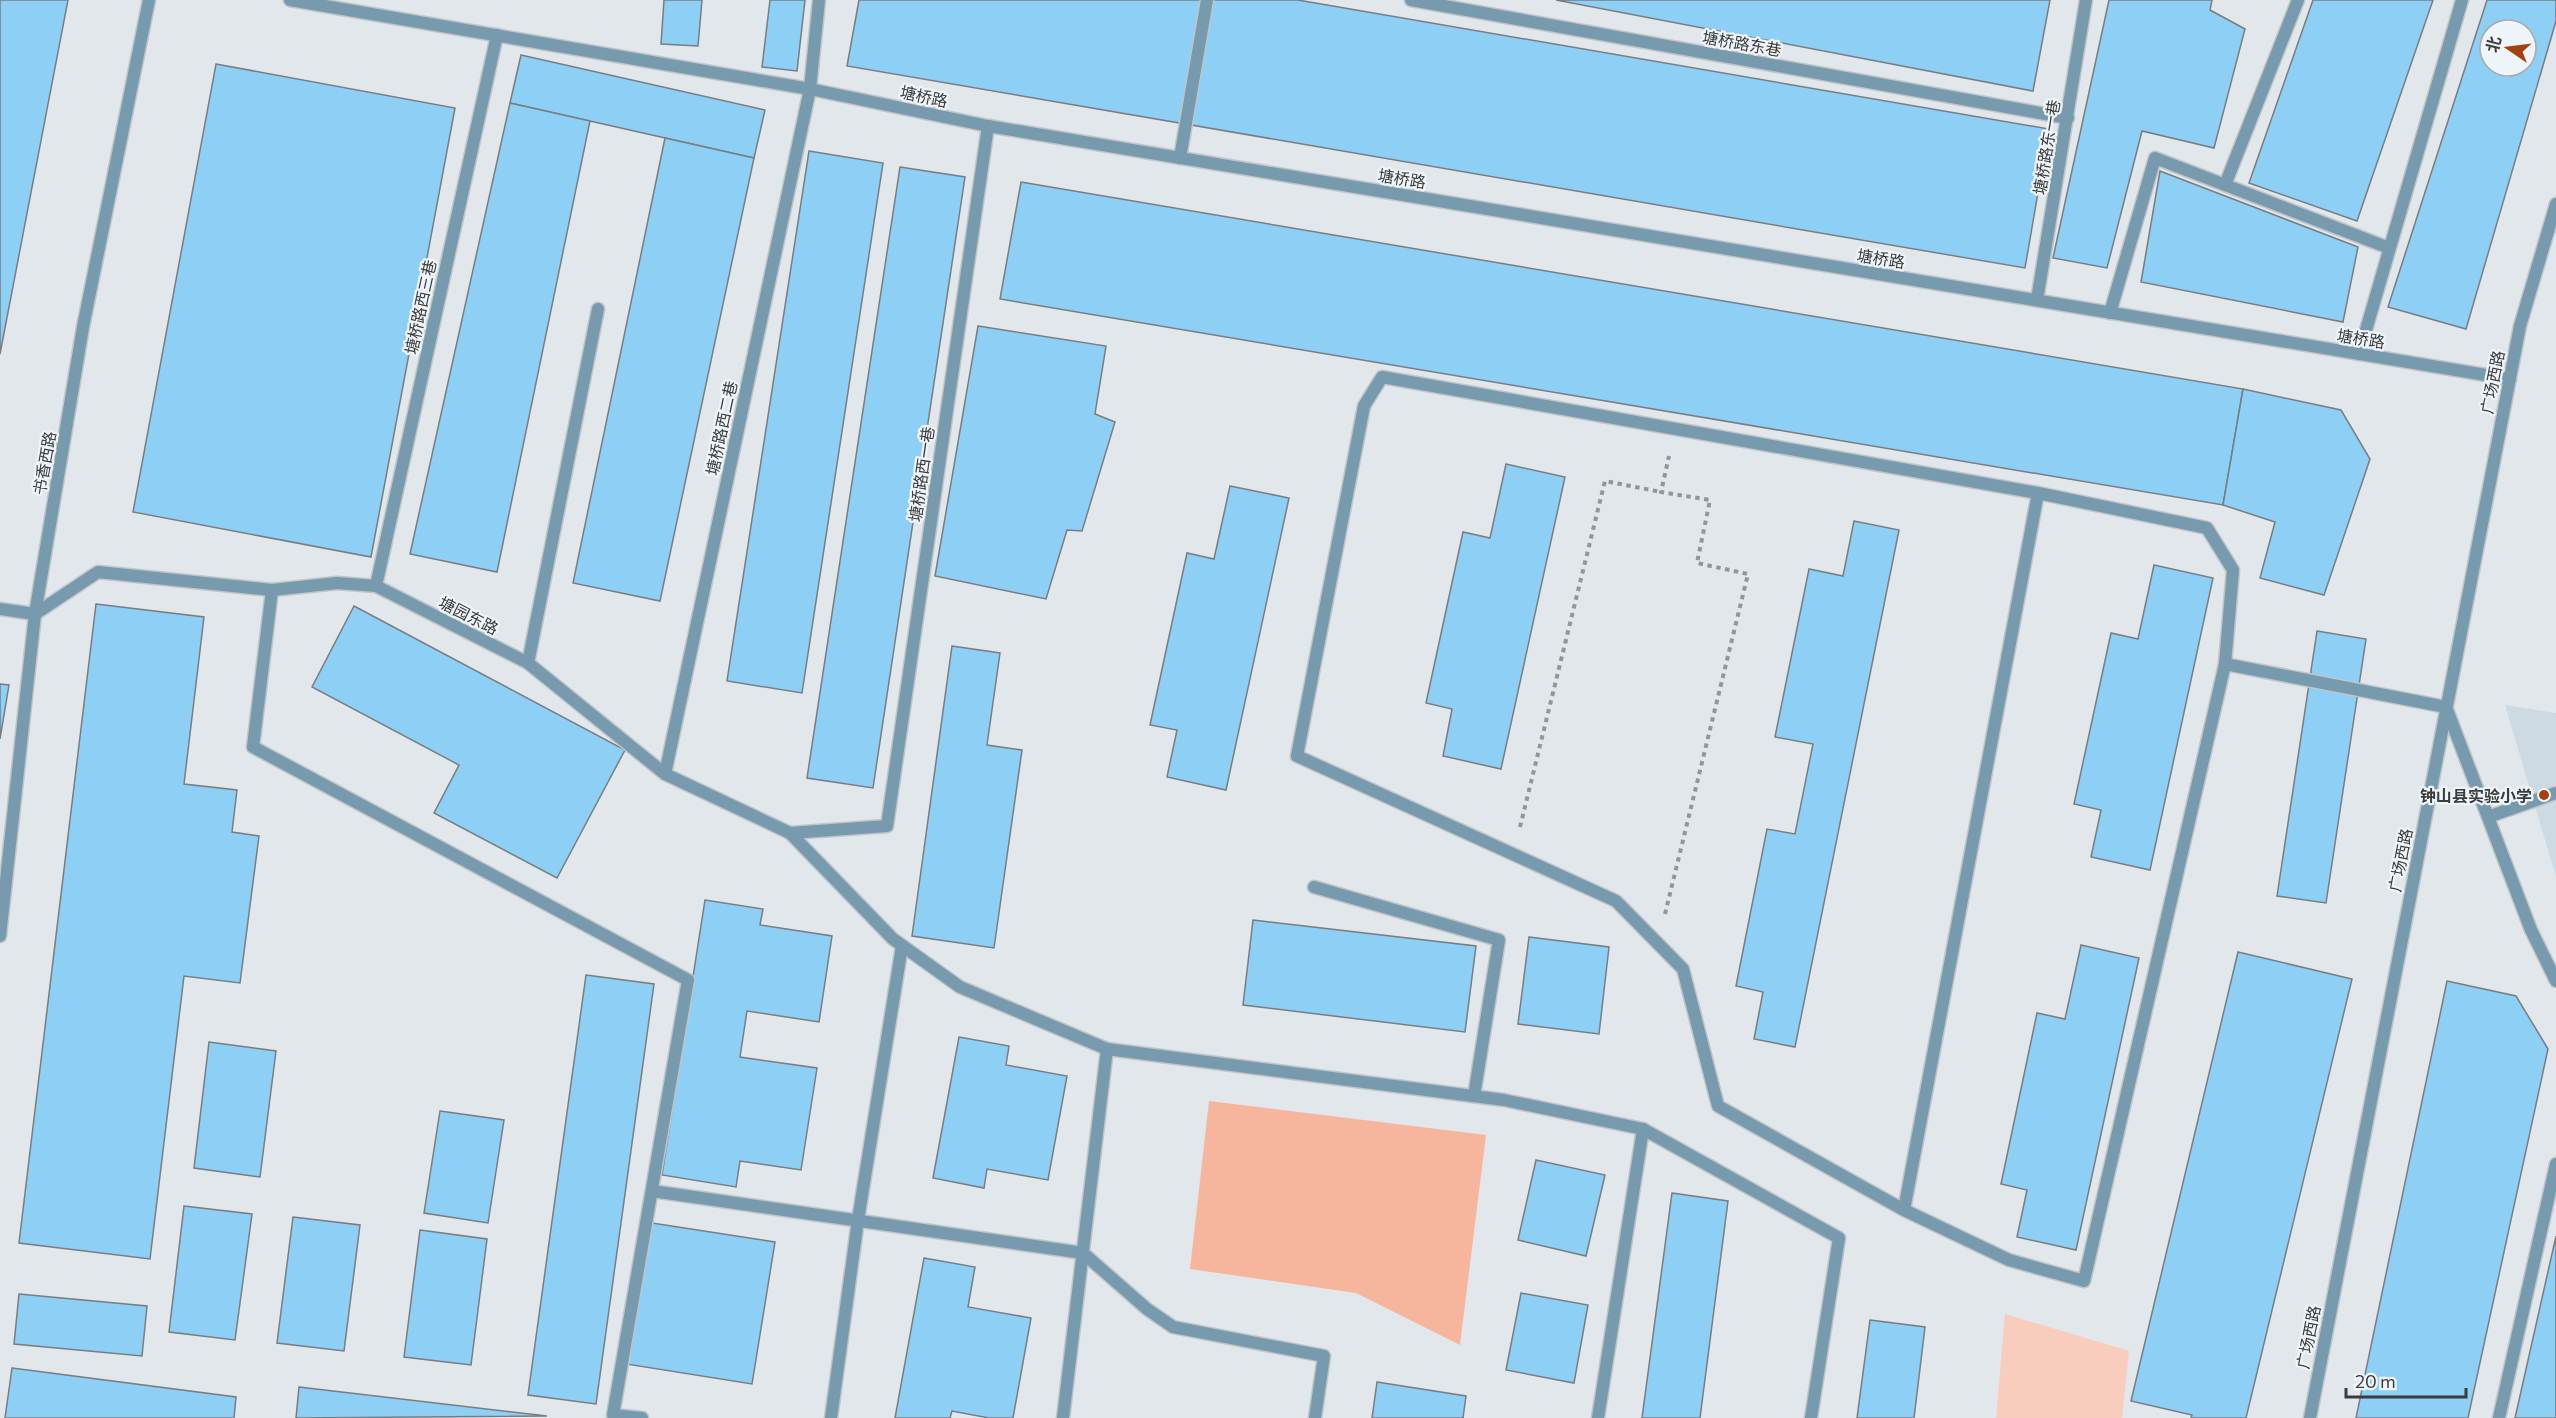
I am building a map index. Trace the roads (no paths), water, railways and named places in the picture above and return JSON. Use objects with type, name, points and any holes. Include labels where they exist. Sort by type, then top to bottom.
[{"type":"street","name":"书香西路","points":[[0,936],[35,614],[83,327],[149,0]]},
{"type":"street","name":"塘桥路","points":[[290,0],[810,89],[988,126],[2510,379]]},
{"type":"street","points":[[810,89],[819,0]]},
{"type":"street","points":[[1180,158],[1207,0]]},
{"type":"street","name":"塘桥路东巷","points":[[1411,0],[2068,118]]},
{"type":"street","name":"塘桥路东一巷","points":[[2037,300],[2086,0]]},
{"type":"street","points":[[2225,185],[2298,0]]},
{"type":"street","points":[[2359,354],[2462,0]]},
{"type":"street","name":"塘桥路西三巷","points":[[376,586],[497,35]]},
{"type":"street","name":"塘桥路西二巷","points":[[665,774],[810,89]]},
{"type":"street","name":"塘桥路西一巷","points":[[887,826],[988,126]]},
{"type":"street","points":[[2109,313],[2155,158],[2389,248]]},
{"type":"street","name":"广场西路","points":[[2310,1418],[2520,326],[2556,204]]},
{"type":"street","points":[[528,663],[598,309]]},
{"type":"street","points":[[1382,378],[2038,493],[2207,528],[2233,570],[2225,664],[2084,1281],[2009,1260],[1904,1210],[1718,1106],[1683,969],[1616,901],[1297,756],[1364,406],[1382,378]]},
{"type":"street","points":[[1904,1210],[2038,493]]},
{"type":"street","name":"塘园东路","points":[[35,614],[98,572],[272,590],[337,583],[376,586],[528,663],[665,774],[790,833],[887,826]]},
{"type":"street","points":[[272,590],[253,747],[688,980],[613,1415],[642,1418]]},
{"type":"street","points":[[0,609],[35,614]]},
{"type":"street","points":[[2225,664],[2446,707],[2531,930],[2556,981]]},
{"type":"street","points":[[2488,817],[2556,793]]},
{"type":"street","points":[[790,833],[893,939],[960,987],[1107,1049],[1504,1100],[1643,1129],[1839,1238],[1811,1418]]},
{"type":"street","points":[[1314,887],[1499,940],[1474,1096]]},
{"type":"street","points":[[831,1418],[858,1221],[902,946]]},
{"type":"street","points":[[1063,1418],[1107,1049]]},
{"type":"street","points":[[1598,1418],[1643,1129]]},
{"type":"street","points":[[2499,1418],[2556,1164]]},
{"type":"street","points":[[652,1191],[1083,1253],[1147,1309],[1173,1327],[1324,1356],[1315,1418]]},
{"type":"place","name":"钟山县实验小学","points":[[2544,795]]}]
